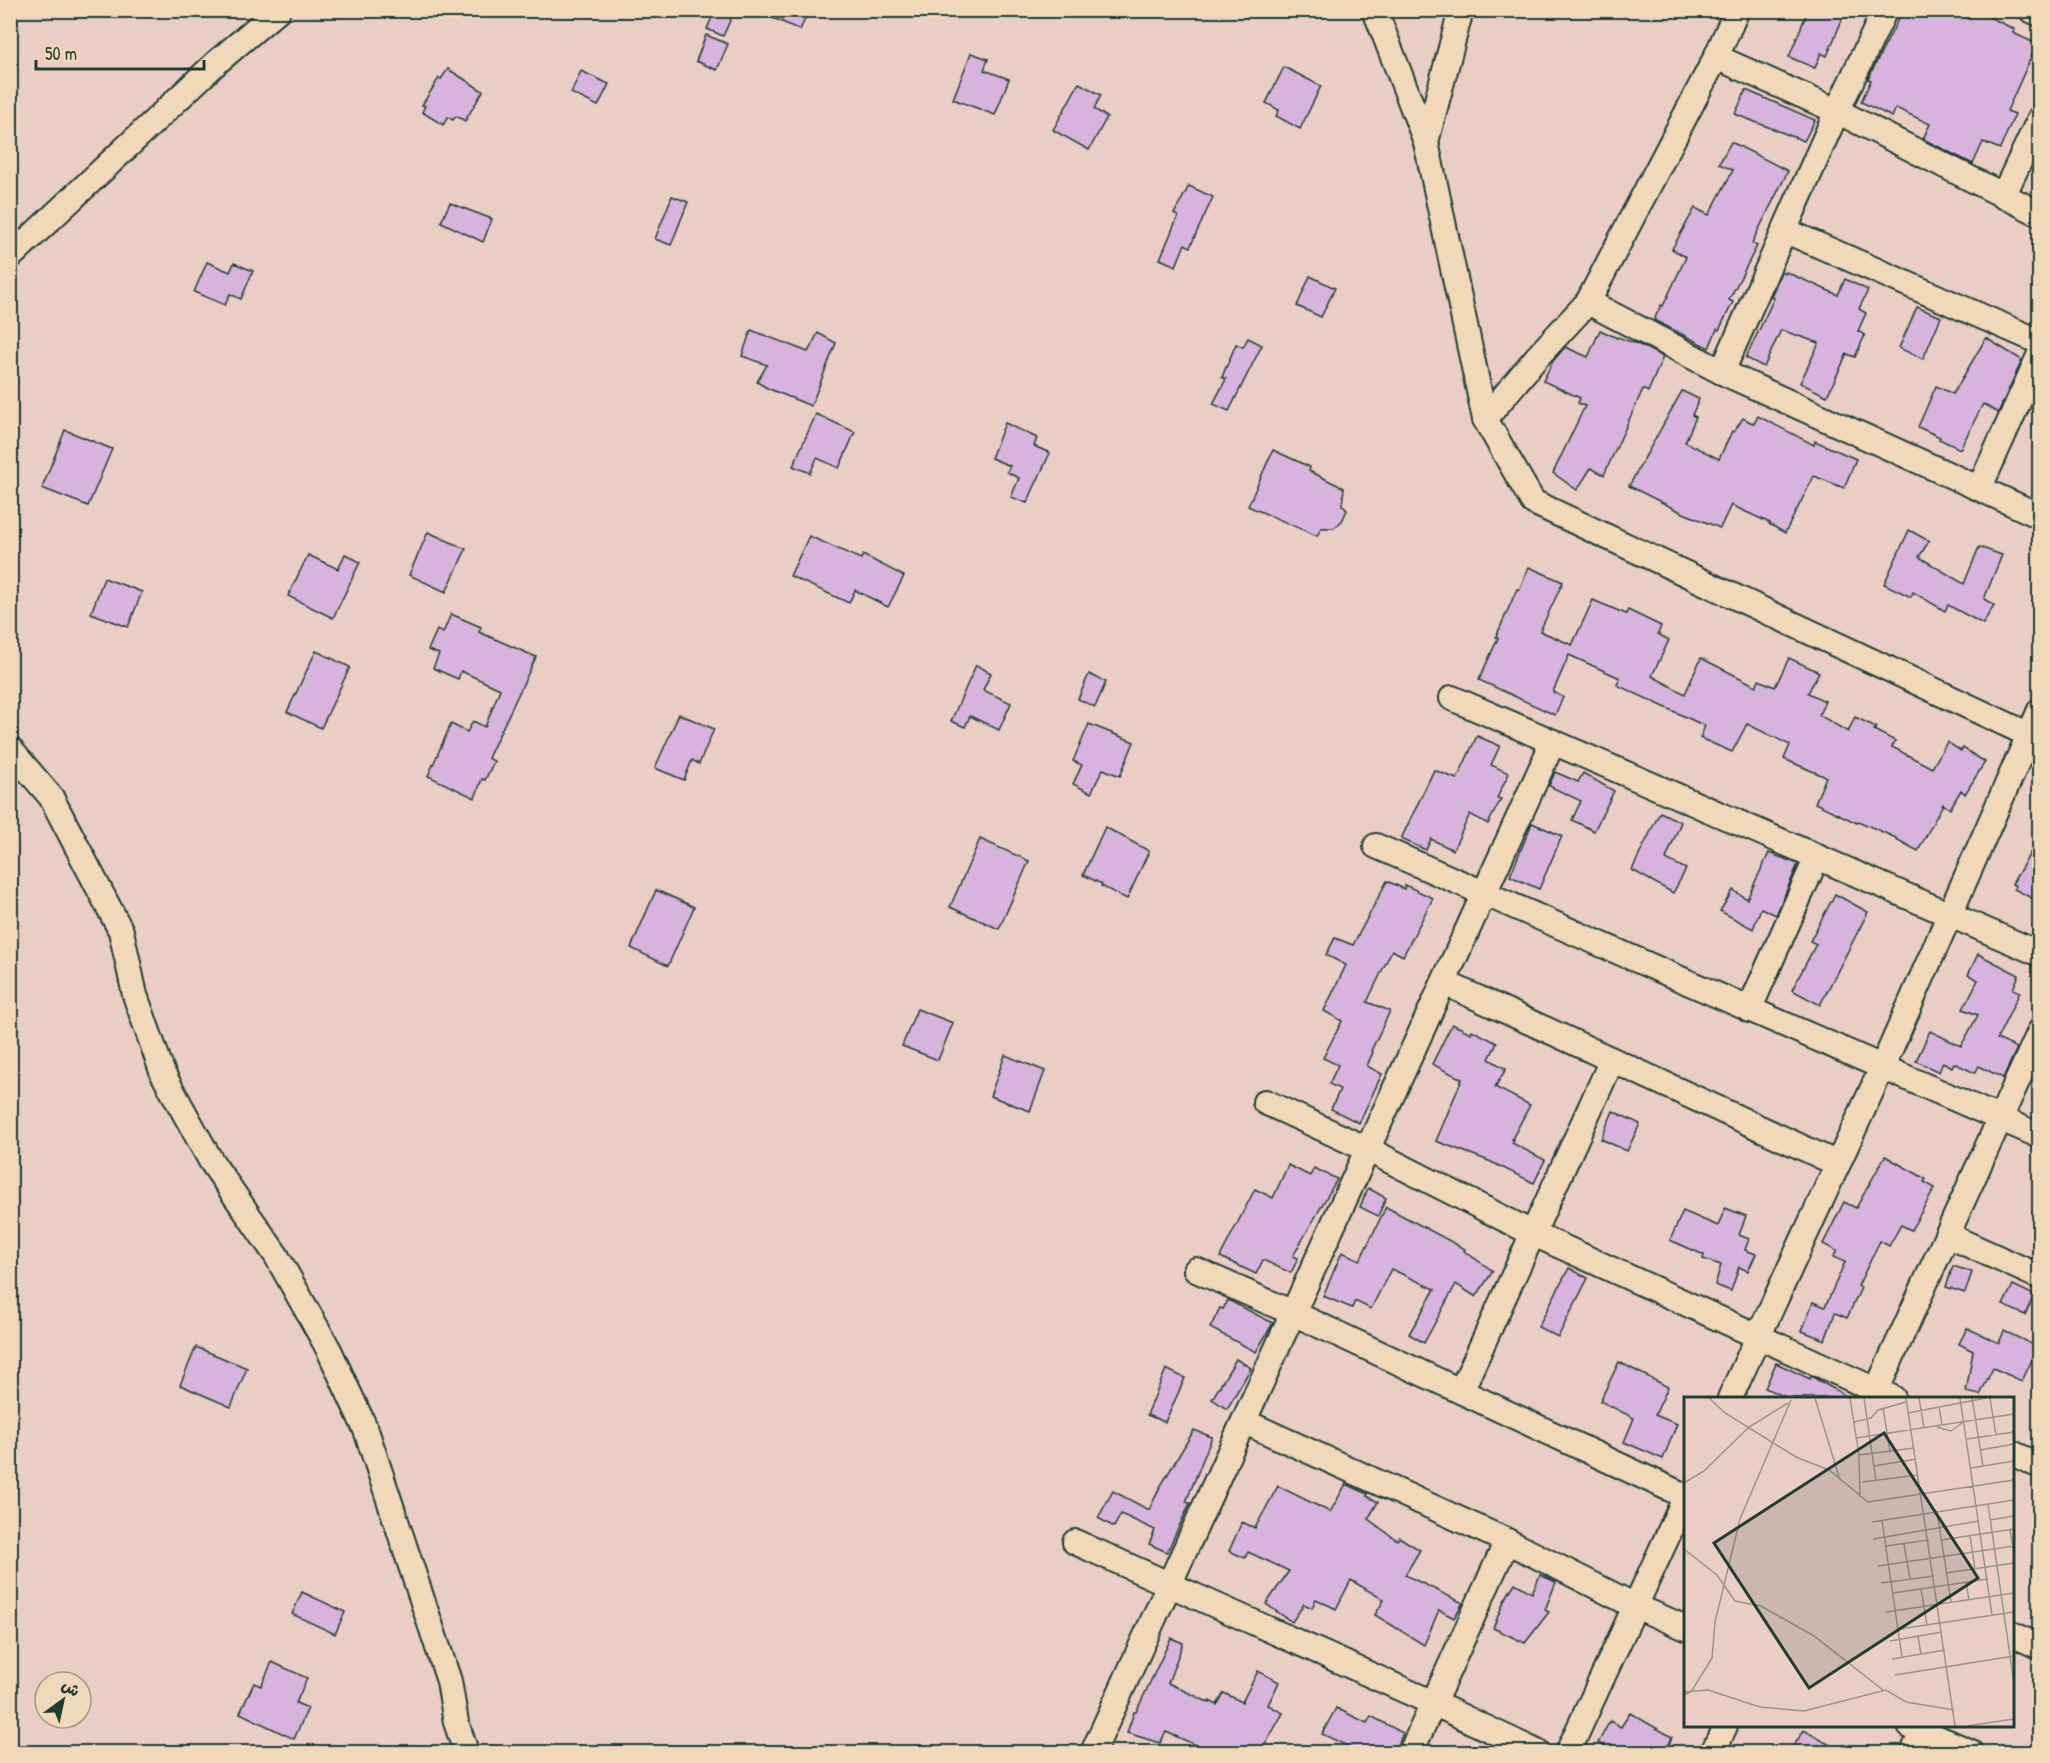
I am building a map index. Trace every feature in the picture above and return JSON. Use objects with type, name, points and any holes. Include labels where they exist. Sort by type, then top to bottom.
[{"type":"street","points":[[10,257],[216,63],[278,10]]},
{"type":"street","points":[[1373,10],[1426,142],[1485,419],[1533,502],[2034,737]]},
{"type":"street","points":[[1426,142],[1461,10]]},
{"type":"street","points":[[1485,419],[1537,357],[1588,302],[1716,57],[1737,10]]},
{"type":"street","points":[[1722,372],[1837,111],[1886,10]]},
{"type":"street","points":[[2031,10],[2040,14]]},
{"type":"street","points":[[1716,57],[1837,111],[2040,214]]},
{"type":"street","points":[[2003,196],[2040,118]]},
{"type":"street","points":[[1786,231],[2040,342]]},
{"type":"street","points":[[1588,302],[1722,372],[2040,516]]},
{"type":"street","points":[[1980,487],[2040,354]]},
{"type":"street","points":[[1452,698],[2040,954]]},
{"type":"street","points":[[1730,1397],[2034,737],[2040,710]]},
{"type":"street","points":[[1093,1752],[1553,742]]},
{"type":"street","points":[[10,749],[51,797],[121,931],[135,995],[163,1074],[211,1161],[276,1255],[329,1350],[366,1430],[449,1681],[456,1722],[466,1752]]},
{"type":"street","points":[[1376,846],[2040,1136]]},
{"type":"street","points":[[1749,1010],[1817,857]]},
{"type":"street","points":[[1445,983],[1838,1164]]},
{"type":"street","points":[[1265,1102],[1369,1150],[1534,1234],[1881,1396],[1947,1235],[2040,1031]]},
{"type":"street","points":[[1461,1391],[1612,1060]]},
{"type":"street","points":[[1947,1235],[2040,1277]]},
{"type":"street","points":[[1196,1270],[1684,1496]]},
{"type":"street","points":[[1245,1422],[1507,1541],[1635,1606],[1684,1627]]},
{"type":"street","points":[[2014,1453],[2040,1466]]},
{"type":"street","points":[[1568,1752],[1684,1498]]},
{"type":"street","points":[[1411,1752],[1507,1541]]},
{"type":"street","points":[[1075,1542],[1537,1752]]},
{"type":"street","points":[[2014,1634],[2040,1647]]},
{"type":"street","points":[[1713,1752],[1724,1727]]},
{"type":"street","points":[[1915,1736],[1971,1752]]},
{"type":"building","points":[[715,10],[735,10],[723,36],[707,29]]},
{"type":"building","points":[[755,10],[809,10],[800,30]]},
{"type":"building","points":[[1808,10],[1834,10],[1844,15],[1827,56],[1821,53],[1815,68],[1789,57]]},
{"type":"building","points":[[1918,10],[1948,10],[1969,19],[1975,10],[2014,29],[2013,33],[2037,44],[2007,111],[2015,114],[2000,149],[1983,142],[1973,164],[1923,139],[1930,124],[1896,108],[1892,117],[1861,102],[1871,80],[1868,79],[1902,12],[1915,18]]},
{"type":"building","points":[[706,35],[728,44],[717,70],[696,61]]},
{"type":"building","points":[[971,53],[988,59],[984,70],[1009,79],[995,115],[953,99]]},
{"type":"building","points":[[1284,67],[1321,86],[1300,129],[1276,116],[1279,110],[1266,103]]},
{"type":"building","points":[[448,69],[483,91],[465,121],[456,116],[453,120],[448,117],[443,125],[422,112],[425,106],[422,105],[439,78],[441,79]]},
{"type":"building","points":[[581,71],[609,84],[598,106],[571,93]]},
{"type":"building","points":[[1079,83],[1101,95],[1094,109],[1107,117],[1089,150],[1053,130]]},
{"type":"building","points":[[1746,90],[1815,120],[1804,141],[1735,114]]},
{"type":"building","points":[[1731,142],[1788,171],[1752,243],[1757,246],[1729,300],[1733,302],[1709,348],[1654,320],[1686,257],[1672,249],[1695,208],[1709,215],[1733,170],[1719,164]]},
{"type":"building","points":[[1189,186],[1213,197],[1190,247],[1185,244],[1176,266],[1160,259],[1178,216],[1174,214]]},
{"type":"building","points":[[672,196],[688,202],[671,245],[655,239]]},
{"type":"building","points":[[450,203],[492,219],[483,242],[441,222]]},
{"type":"building","points":[[207,262],[230,272],[234,263],[253,271],[241,299],[230,294],[225,305],[194,292]]},
{"type":"building","points":[[1781,272],[1785,274],[1786,272],[1838,295],[1845,279],[1868,290],[1859,309],[1866,313],[1858,331],[1865,335],[1855,357],[1847,354],[1827,396],[1800,383],[1819,343],[1781,330],[1764,367],[1746,358],[1774,298],[1771,297]]},
{"type":"building","points":[[1310,276],[1335,288],[1321,317],[1297,306]]},
{"type":"building","points":[[1917,307],[1941,317],[1923,359],[1899,348]]},
{"type":"building","points":[[751,330],[808,352],[818,333],[836,343],[811,406],[757,382],[767,365],[742,356]]},
{"type":"building","points":[[1600,330],[1642,346],[1663,357],[1648,392],[1643,389],[1604,475],[1591,468],[1577,490],[1553,473],[1585,406],[1578,403],[1580,398],[1543,381],[1553,361],[1565,347],[1588,357]]},
{"type":"building","points":[[1248,338],[1262,345],[1229,411],[1213,404],[1226,379],[1222,377],[1236,344],[1243,347]]},
{"type":"building","points":[[1986,338],[2022,360],[1998,413],[1983,404],[1960,449],[1918,427],[1936,386],[1953,394]]},
{"type":"building","points":[[1682,391],[1699,399],[1692,415],[1696,417],[1685,442],[1719,459],[1732,431],[1734,432],[1743,418],[1754,424],[1758,416],[1814,445],[1815,441],[1856,459],[1844,488],[1814,476],[1785,533],[1770,523],[1731,505],[1720,528],[1681,512],[1629,486]]},
{"type":"building","points":[[816,414],[855,432],[839,468],[817,458],[810,473],[793,466]]},
{"type":"building","points":[[1005,423],[1037,438],[1034,446],[1050,453],[1027,503],[1011,497],[1019,478],[1007,472],[1010,466],[991,458]]},
{"type":"building","points":[[65,430],[112,449],[88,506],[42,488]]},
{"type":"building","points":[[1273,450],[1310,467],[1309,471],[1344,488],[1342,505],[1347,510],[1342,521],[1334,528],[1321,528],[1317,536],[1248,506]]},
{"type":"building","points":[[1909,530],[1929,541],[1919,557],[1964,584],[1979,547],[2002,555],[1984,599],[1994,605],[1983,624],[1948,605],[1945,611],[1913,592],[1911,597],[1884,584]]},
{"type":"building","points":[[428,532],[466,549],[446,592],[409,575]]},
{"type":"building","points":[[809,536],[861,559],[863,555],[904,576],[888,607],[855,590],[849,603],[790,576]]},
{"type":"building","points":[[345,554],[360,562],[333,618],[288,596],[308,555],[338,569]]},
{"type":"building","points":[[1529,567],[1563,582],[1540,631],[1572,645],[1593,600],[1626,614],[1628,610],[1661,626],[1658,634],[1669,640],[1652,676],[1685,694],[1701,658],[1756,686],[1759,680],[1775,687],[1789,658],[1819,672],[1808,693],[1825,701],[1819,715],[1848,732],[1855,717],[1876,727],[1874,730],[1895,741],[1892,747],[1932,768],[1947,742],[1961,751],[1963,748],[1985,762],[1965,794],[1961,790],[1950,809],[1943,804],[1918,851],[1896,838],[1815,803],[1826,777],[1784,759],[1790,745],[1747,724],[1732,752],[1700,738],[1705,726],[1617,685],[1620,678],[1569,655],[1553,692],[1563,697],[1555,715],[1479,680],[1517,589],[1519,590]]},
{"type":"building","points":[[104,578],[142,592],[128,627],[91,613]]},
{"type":"building","points":[[451,614],[481,627],[479,632],[536,657],[488,758],[494,761],[485,780],[482,779],[475,798],[428,776],[451,724],[467,732],[473,721],[485,727],[500,689],[461,671],[458,679],[433,668],[439,654],[428,650],[437,630],[443,633]]},
{"type":"building","points":[[316,651],[350,667],[321,728],[287,712]]},
{"type":"building","points":[[976,665],[991,673],[983,690],[1011,703],[999,730],[970,716],[965,727],[951,721]]},
{"type":"building","points":[[1089,674],[1106,682],[1095,707],[1078,699]]},
{"type":"building","points":[[679,714],[714,729],[699,764],[692,760],[684,780],[655,768]]},
{"type":"building","points":[[1089,724],[1134,742],[1120,776],[1103,769],[1091,793],[1073,784],[1082,765],[1073,761]]},
{"type":"building","points":[[1477,736],[1500,746],[1491,765],[1509,773],[1497,798],[1501,799],[1488,824],[1470,814],[1453,850],[1431,839],[1426,850],[1401,839],[1434,770],[1457,779]]},
{"type":"building","points":[[1555,772],[1578,782],[1583,773],[1614,791],[1594,831],[1572,820],[1581,801],[1549,786]]},
{"type":"building","points":[[1660,812],[1681,822],[1666,859],[1686,869],[1673,893],[1632,870]]},
{"type":"building","points":[[1532,823],[1562,836],[1539,889],[1510,876]]},
{"type":"building","points":[[1105,827],[1149,851],[1127,899],[1083,875]]},
{"type":"building","points":[[2040,836],[2040,902],[2014,889],[2016,886],[2012,884]]},
{"type":"building","points":[[980,839],[1029,861],[999,929],[950,907]]},
{"type":"building","points":[[1769,853],[1798,864],[1776,915],[1761,908],[1753,929],[1720,911],[1733,890],[1747,899]]},
{"type":"building","points":[[1387,881],[1404,889],[1405,885],[1433,898],[1403,956],[1392,950],[1367,1002],[1390,1011],[1371,1051],[1373,1052],[1367,1066],[1382,1074],[1359,1123],[1331,1109],[1340,1089],[1329,1084],[1338,1065],[1323,1058],[1342,1021],[1324,1011],[1346,965],[1326,955],[1335,938],[1353,945]]},
{"type":"building","points":[[656,890],[694,907],[668,966],[631,948]]},
{"type":"building","points":[[1835,894],[1868,912],[1820,1005],[1792,990],[1816,944],[1810,941]]},
{"type":"building","points":[[1978,954],[2019,975],[2013,989],[2020,992],[1997,1039],[2017,1048],[2003,1078],[1979,1066],[1975,1073],[1954,1063],[1952,1067],[1943,1062],[1939,1072],[1916,1061],[1930,1031],[1961,1046],[1978,1015],[1963,1009],[1978,980],[1968,975]]},
{"type":"building","points":[[917,1009],[953,1023],[938,1060],[902,1046]]},
{"type":"building","points":[[1452,1024],[1471,1033],[1472,1030],[1497,1043],[1489,1059],[1506,1069],[1495,1087],[1530,1105],[1512,1143],[1545,1160],[1534,1183],[1489,1161],[1436,1141],[1462,1079],[1432,1064]]},
{"type":"building","points":[[1005,1055],[1045,1071],[1030,1111],[990,1096]]},
{"type":"building","points":[[1613,1111],[1640,1124],[1627,1151],[1601,1139]]},
{"type":"building","points":[[1885,1156],[1926,1179],[1924,1182],[1935,1188],[1911,1230],[1901,1225],[1889,1246],[1880,1241],[1858,1286],[1861,1288],[1847,1318],[1835,1313],[1825,1340],[1802,1331],[1813,1302],[1825,1307],[1845,1262],[1833,1257],[1837,1251],[1823,1244],[1844,1202],[1856,1208]]},
{"type":"building","points":[[1288,1165],[1310,1176],[1314,1168],[1337,1179],[1293,1256],[1298,1258],[1291,1273],[1263,1260],[1256,1274],[1220,1257],[1255,1189],[1273,1198]]},
{"type":"building","points":[[1368,1188],[1386,1198],[1378,1216],[1360,1207]]},
{"type":"building","points":[[1386,1207],[1465,1249],[1464,1251],[1493,1271],[1476,1297],[1456,1284],[1424,1343],[1409,1334],[1435,1289],[1391,1269],[1371,1309],[1355,1301],[1352,1308],[1323,1296],[1342,1252],[1360,1260]]},
{"type":"building","points":[[1725,1208],[1746,1216],[1739,1235],[1749,1239],[1745,1250],[1756,1254],[1748,1271],[1739,1267],[1731,1291],[1715,1285],[1721,1265],[1703,1259],[1704,1255],[1670,1240],[1683,1211],[1718,1226]]},
{"type":"building","points":[[1953,1266],[1972,1272],[1965,1293],[1946,1287]]},
{"type":"building","points":[[1569,1268],[1588,1278],[1558,1337],[1538,1327]]},
{"type":"building","points":[[2013,1285],[2034,1295],[2025,1315],[2003,1305]]},
{"type":"building","points":[[1228,1300],[1273,1323],[1256,1352],[1210,1328],[1220,1308],[1223,1309]]},
{"type":"building","points":[[1967,1328],[1999,1343],[2004,1331],[2038,1347],[2022,1381],[1993,1368],[1980,1395],[1966,1392],[1973,1351],[1959,1344]]},
{"type":"building","points":[[196,1347],[247,1368],[231,1407],[180,1385]]},
{"type":"building","points":[[1236,1359],[1251,1368],[1227,1409],[1212,1399]]},
{"type":"building","points":[[1619,1362],[1668,1387],[1655,1415],[1677,1424],[1663,1459],[1624,1442],[1634,1418],[1600,1401]]},
{"type":"building","points":[[1776,1363],[1810,1379],[1811,1376],[1848,1397],[1786,1397],[1765,1388]]},
{"type":"building","points":[[1166,1369],[1185,1378],[1165,1422],[1147,1415]]},
{"type":"building","points":[[1194,1430],[1212,1437],[1186,1502],[1190,1503],[1167,1552],[1149,1544],[1155,1530],[1121,1514],[1114,1527],[1098,1518],[1113,1491],[1149,1510]]},
{"type":"building","points":[[1346,1484],[1368,1494],[1367,1496],[1378,1502],[1368,1519],[1397,1540],[1399,1537],[1420,1550],[1405,1575],[1463,1603],[1454,1618],[1439,1610],[1424,1645],[1375,1615],[1384,1600],[1351,1580],[1336,1609],[1316,1599],[1312,1608],[1304,1604],[1292,1622],[1266,1604],[1289,1571],[1248,1552],[1245,1558],[1229,1551],[1242,1522],[1255,1528],[1278,1486],[1330,1512]]},
{"type":"building","points":[[1540,1575],[1556,1582],[1545,1610],[1549,1612],[1525,1643],[1493,1628],[1505,1599],[1515,1583],[1532,1593]]},
{"type":"building","points":[[302,1592],[345,1612],[335,1634],[292,1614]]},
{"type":"building","points":[[1171,1638],[1183,1643],[1168,1683],[1210,1703],[1210,1701],[1217,1705],[1224,1693],[1242,1702],[1258,1671],[1279,1682],[1268,1705],[1283,1713],[1261,1752],[1212,1752],[1166,1732],[1160,1743],[1127,1733],[1134,1712]]},
{"type":"building","points":[[272,1662],[307,1678],[296,1703],[308,1708],[294,1739],[240,1713],[254,1683],[261,1686]]},
{"type":"building","points":[[1336,1708],[1367,1723],[1371,1716],[1403,1733],[1395,1752],[1360,1752],[1322,1734]]},
{"type":"building","points":[[1630,1713],[1672,1737],[1666,1752],[1615,1752],[1598,1743],[1610,1721],[1621,1727]]},
{"type":"building","points":[[1804,1730],[1842,1752],[1803,1752],[1793,1747]]}]
